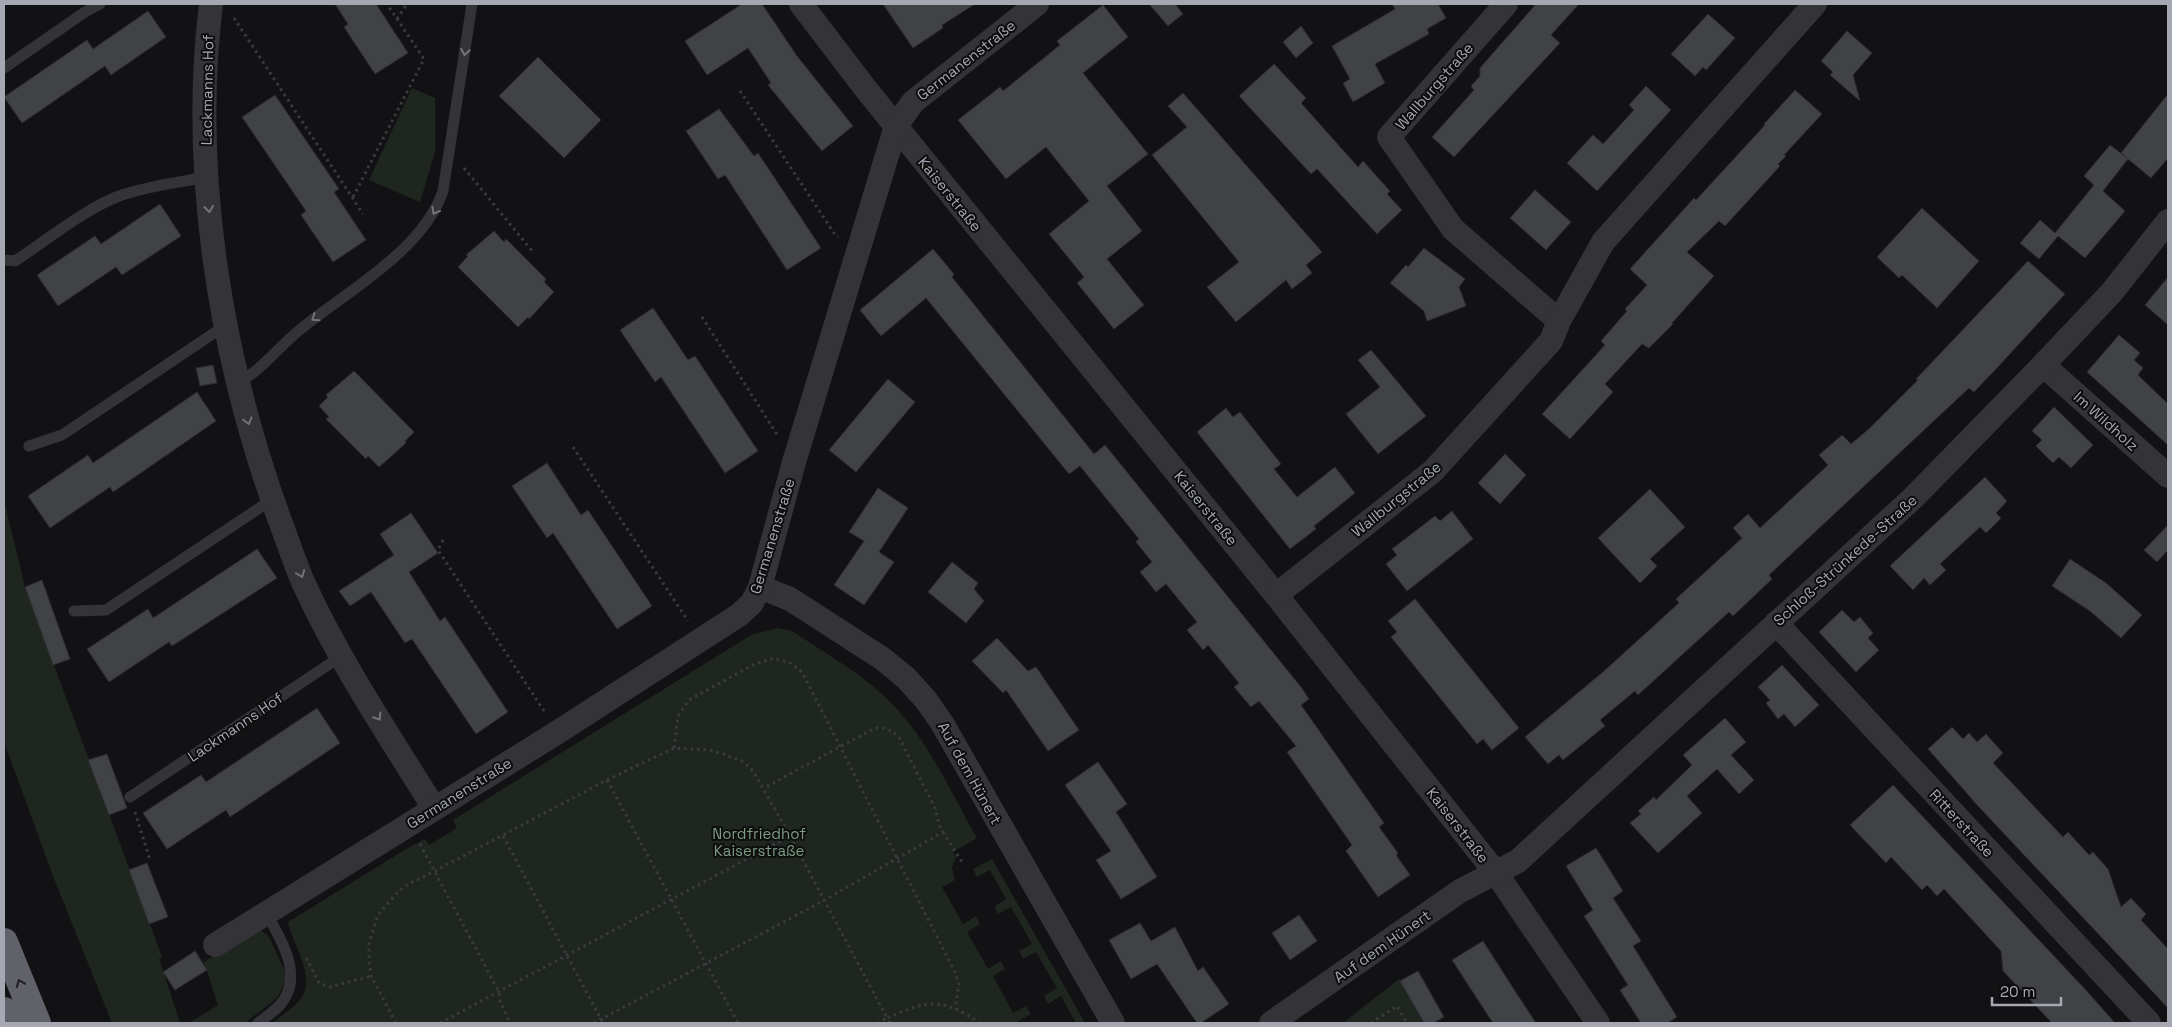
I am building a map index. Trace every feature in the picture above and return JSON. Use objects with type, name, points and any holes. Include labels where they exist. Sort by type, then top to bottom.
[{"type":"highway","points":[[4,942],[37,1023]]},
{"type":"highway","points":[[4,1011],[9,1023]]},
{"type":"street","name":"Kaiserstraße","points":[[801,4],[896,126],[1276,595],[1496,873],[1598,1023]]},
{"type":"street","name":"Germanenstraße","points":[[215,945],[558,732],[700,640],[752,603],[760,587],[794,462],[896,126],[913,102],[1037,4]]},
{"type":"street","name":"Wallburgstraße","points":[[1506,4],[1389,137],[1453,229],[1559,321]]},
{"type":"street","name":"Wallburgstraße","points":[[1276,595],[1433,471],[1550,341],[1559,321],[1603,242],[1815,4]]},
{"type":"street","name":"Lackmanns Hof","points":[[220,7],[207,40],[205,81],[206,177],[226,325],[238,383],[273,499],[303,581],[340,657],[434,808]]},
{"type":"street","name":"Schloß-Strünkede-Straße","points":[[1496,873],[1518,861],[1914,498],[2112,292],[2168,221]]},
{"type":"street","name":"Im Wildholz","points":[[2043,365],[2168,476]]},
{"type":"street","name":"Auf dem Hünert","points":[[760,587],[790,599],[883,659],[906,678],[926,700],[942,723],[1113,1023]]},
{"type":"street","name":"Ritterstraße","points":[[1776,623],[2149,1023]]},
{"type":"street","name":"Auf dem Hünert","points":[[1271,1023],[1460,891],[1496,873]]},
{"type":"lane","points":[[4,68],[85,12],[100,4]]},
{"type":"lane","points":[[238,383],[254,374],[302,327],[352,292],[417,236],[429,222],[438,206],[443,191],[472,4]]},
{"type":"lane","points":[[4,260],[15,261],[98,206],[118,196],[143,189],[206,177]]},
{"type":"lane","points":[[29,446],[62,435],[226,325]]},
{"type":"lane","points":[[74,611],[106,610],[273,499]]},
{"type":"lane","name":"Lackmanns Hof","points":[[130,797],[340,657]]},
{"type":"lane","points":[[258,1023],[279,1006],[288,993],[292,982],[291,966],[275,928],[266,913]]},
{"type":"path","points":[[353,198],[424,60],[387,4]]},
{"type":"path","points":[[397,19],[407,4]]},
{"type":"path","points":[[220,7],[363,214]]},
{"type":"path","points":[[740,91],[836,236],[860,243]]},
{"type":"path","points":[[449,155],[456,158],[533,252]]},
{"type":"path","points":[[702,317],[794,462]]},
{"type":"path","points":[[573,447],[700,640]]},
{"type":"path","points":[[443,540],[438,550],[558,732]]},
{"type":"path","points":[[674,748],[678,716],[689,700],[753,665],[773,658],[790,663],[802,672],[954,970],[959,984],[955,1009]]},
{"type":"path","points":[[764,788],[874,728],[892,731],[899,737],[935,808],[939,825],[962,862]]},
{"type":"path","points":[[396,1023],[371,976],[369,960],[369,944],[378,916],[390,900],[406,886],[608,780],[674,748],[709,750],[742,761],[753,771],[764,788],[890,1023]]},
{"type":"path","points":[[608,780],[738,1023]]},
{"type":"path","points":[[130,797],[150,860]]},
{"type":"path","points":[[408,824],[499,992],[500,1001],[510,1023]]},
{"type":"path","points":[[594,1023],[602,1021],[823,901],[943,832]]},
{"type":"path","points":[[503,836],[602,1021]]},
{"type":"path","points":[[440,1023],[790,836]]},
{"type":"path","points":[[291,966],[307,959],[319,983],[330,987],[371,976]]},
{"type":"path","points":[[878,1023],[926,1003],[955,1009],[980,1023]]},
{"type":"path","points":[[1371,1023],[1397,1006],[1407,1023]]},
{"type":"green space","points":[[412,88],[435,98],[435,152],[420,202],[369,180]]},
{"type":"green space","points":[[4,501],[25,587],[162,957],[159,958],[180,1023],[112,1023],[53,876],[4,742]]},
{"type":"green space","name":"Nordfriedhof Kaiserstraße","points":[[778,628],[792,631],[873,686],[898,710],[924,744],[977,838],[953,852],[956,857],[952,868],[955,880],[942,887],[963,924],[976,916],[980,924],[967,932],[988,969],[1001,961],[1005,969],[993,976],[1013,1013],[1026,1006],[1031,1014],[1018,1021],[1019,1023],[272,1023],[299,1001],[304,992],[306,982],[303,962],[288,922],[411,846],[425,839],[429,845],[457,828],[453,820],[751,635]]},
{"type":"green space","points":[[992,859],[1085,1023],[1076,1023],[1061,996],[1048,1004],[1044,996],[1057,988],[1036,952],[1023,959],[1019,951],[1032,944],[1011,907],[998,914],[994,907],[1006,899],[990,870],[977,877],[973,869]]},
{"type":"green space","points":[[260,930],[268,935],[285,971],[286,980],[278,997],[245,1023],[189,1023],[218,1005],[204,962],[255,931]]},
{"type":"green space","points":[[1399,979],[1424,1023],[1343,1023]]},
{"type":"building","points":[[335,4],[376,4],[408,53],[375,74],[344,27],[348,24]]},
{"type":"building","points":[[742,4],[762,4],[797,56],[853,126],[822,151],[768,85],[771,83],[748,48],[707,75],[685,41]]},
{"type":"building","points":[[883,4],[975,4],[942,25],[943,28],[913,48]]},
{"type":"building","points":[[1149,4],[1175,4],[1183,14],[1168,26]]},
{"type":"building","points":[[1392,4],[1438,4],[1446,18],[1427,29],[1429,34],[1375,64],[1385,83],[1353,102],[1343,83],[1350,79],[1332,46],[1395,9]]},
{"type":"building","points":[[1536,4],[1579,4],[1551,35],[1560,43],[1454,157],[1432,137],[1474,90],[1471,86],[1480,76],[1480,68]]},
{"type":"building","points":[[1103,5],[1128,37],[1083,73],[1148,154],[1107,186],[1142,231],[1107,259],[1144,305],[1114,329],[1077,283],[1084,277],[1049,234],[1089,201],[1046,147],[1006,179],[958,120],[1000,87],[1003,91],[1060,45],[1057,41]]},
{"type":"building","points":[[148,11],[166,37],[111,75],[105,66],[22,123],[4,97],[87,40],[93,49]]},
{"type":"building","points":[[1708,14],[1735,38],[1706,70],[1703,67],[1695,76],[1671,54]]},
{"type":"building","points":[[1301,26],[1313,43],[1296,58],[1283,42]]},
{"type":"building","points":[[1847,31],[1872,53],[1853,75],[1860,101],[1830,75],[1833,72],[1821,61]]},
{"type":"building","points":[[538,57],[601,120],[564,158],[499,96]]},
{"type":"building","points":[[1274,64],[1306,98],[1301,103],[1358,167],[1363,161],[1390,191],[1387,194],[1402,210],[1377,234],[1317,169],[1311,174],[1239,96]]},
{"type":"building","points":[[1646,86],[1671,110],[1597,191],[1567,163],[1593,135],[1603,144],[1634,110],[1629,105]]},
{"type":"building","points":[[1795,90],[1822,114],[1784,155],[1786,156],[1778,164],[1780,166],[1725,226],[1719,221],[1687,252],[1714,276],[1673,324],[1649,348],[1642,344],[1605,384],[1613,392],[1570,439],[1542,414],[1605,345],[1601,341],[1627,311],[1625,309],[1647,285],[1630,269],[1694,198],[1696,200]]},
{"type":"building","points":[[1183,93],[1322,252],[1306,265],[1312,273],[1292,289],[1286,280],[1236,322],[1207,287],[1239,262],[1152,155],[1187,127],[1168,106]]},
{"type":"building","points":[[2168,94],[2168,158],[2151,178],[2128,159],[2103,191],[2125,211],[2085,258],[2058,236],[2039,259],[2020,243],[2040,220],[2055,233],[2094,185],[2084,176],[2110,145],[2127,158],[2121,153]]},
{"type":"building","points":[[275,95],[339,189],[334,192],[366,240],[333,262],[301,215],[306,211],[242,117]]},
{"type":"building","points":[[719,109],[754,156],[758,153],[821,248],[787,270],[725,175],[718,179],[686,131]]},
{"type":"building","points":[[1535,190],[1571,222],[1546,250],[1510,218]]},
{"type":"building","points":[[160,204],[181,236],[122,275],[116,267],[58,306],[37,275],[95,236],[101,244]]},
{"type":"building","points":[[1922,208],[1979,261],[1937,308],[1902,275],[1899,278],[1877,257]]},
{"type":"building","points":[[494,231],[504,242],[506,239],[546,279],[544,282],[554,292],[529,319],[528,317],[518,327],[458,267],[468,256],[466,255]]},
{"type":"building","points":[[1424,248],[1465,279],[1459,287],[1466,306],[1427,321],[1424,311],[1390,283],[1406,265],[1408,267]]},
{"type":"building","points":[[933,249],[954,274],[952,277],[1094,454],[1105,445],[1301,687],[1309,699],[1301,705],[1384,823],[1379,827],[1398,853],[1396,855],[1410,875],[1378,897],[1346,851],[1352,845],[1287,752],[1296,746],[1259,701],[1251,707],[1234,687],[1239,683],[1208,645],[1203,650],[1187,630],[1197,622],[1166,584],[1156,592],[1140,572],[1152,562],[1136,542],[1139,539],[1080,466],[1069,474],[926,298],[881,336],[860,310]]},
{"type":"building","points":[[2028,261],[2065,294],[1996,369],[1974,392],[1969,388],[1769,575],[1772,579],[1733,616],[1729,612],[1638,695],[1635,691],[1600,720],[1605,726],[1563,760],[1559,755],[1548,764],[1525,737],[1603,672],[1679,603],[1676,599],[1742,538],[1733,528],[1748,514],[1760,528],[1828,465],[1819,455],[1842,435],[1851,444],[1870,428],[1918,380],[1916,379]]},
{"type":"building","points":[[2168,277],[2168,325],[2145,305]]},
{"type":"building","points":[[653,308],[688,360],[695,356],[758,451],[725,473],[661,377],[655,382],[620,330]]},
{"type":"building","points":[[2119,335],[2140,353],[2134,360],[2143,368],[2138,375],[2168,404],[2168,445],[2087,372]]},
{"type":"building","points":[[1371,350],[1426,416],[1378,454],[1346,414],[1380,387],[1358,360]]},
{"type":"building","points":[[213,365],[217,383],[200,386],[196,368]]},
{"type":"building","points":[[354,371],[414,432],[405,441],[406,443],[379,467],[368,456],[366,459],[326,419],[329,417],[319,406],[328,397],[326,395]]},
{"type":"building","points":[[888,379],[915,402],[856,472],[829,450]]},
{"type":"building","points":[[197,392],[216,421],[113,492],[110,487],[50,528],[28,496],[88,455],[93,463]]},
{"type":"building","points":[[2054,407],[2093,445],[2071,468],[2059,457],[2053,463],[2036,446],[2042,440],[2032,431]]},
{"type":"building","points":[[1226,408],[1233,417],[1240,412],[1281,464],[1274,469],[1297,497],[1335,467],[1355,493],[1314,526],[1316,529],[1290,549],[1197,432]]},
{"type":"building","points":[[1505,454],[1526,475],[1500,504],[1478,483]]},
{"type":"building","points":[[547,463],[581,515],[588,510],[652,606],[617,629],[553,533],[547,538],[512,486]]},
{"type":"building","points":[[1985,477],[2007,501],[1996,513],[2001,518],[1986,533],[1980,527],[1940,564],[1946,570],[1930,585],[1924,578],[1913,590],[1890,566]]},
{"type":"building","points":[[878,488],[908,508],[879,552],[894,562],[864,605],[834,585],[864,541],[849,532]]},
{"type":"building","points":[[1650,489],[1685,527],[1650,559],[1657,566],[1640,583],[1598,538]]},
{"type":"building","points":[[1452,511],[1473,539],[1407,591],[1386,564],[1397,555],[1392,549],[1435,516],[1440,521]]},
{"type":"building","points":[[411,513],[438,553],[409,572],[440,621],[445,617],[508,712],[476,734],[412,639],[405,643],[371,592],[350,606],[339,591],[394,555],[380,534]]},
{"type":"building","points":[[2168,525],[2168,550],[2157,562],[2144,550]]},
{"type":"building","points":[[257,549],[277,578],[172,646],[169,642],[109,682],[87,649],[148,609],[153,618]]},
{"type":"building","points":[[2070,559],[2106,583],[2142,615],[2121,638],[2090,611],[2052,586]]},
{"type":"building","points":[[952,562],[978,583],[974,589],[984,601],[966,623],[928,592]]},
{"type":"building","points":[[42,580],[70,659],[53,665],[25,587]]},
{"type":"building","points":[[1415,599],[1519,728],[1492,750],[1483,739],[1477,744],[1391,637],[1397,632],[1388,621]]},
{"type":"building","points":[[1842,610],[1854,622],[1860,617],[1873,633],[1868,638],[1879,650],[1856,672],[1819,632]]},
{"type":"building","points":[[997,638],[1028,671],[1036,667],[1079,730],[1048,751],[1006,690],[1003,693],[972,661]]},
{"type":"building","points":[[1782,665],[1819,705],[1795,727],[1784,714],[1778,719],[1766,703],[1770,700],[1758,687]]},
{"type":"building","points":[[317,708],[340,743],[230,817],[226,810],[167,849],[143,813],[201,775],[206,782]]},
{"type":"building","points":[[1725,718],[1746,742],[1731,755],[1754,780],[1739,794],[1717,769],[1687,796],[1702,813],[1658,853],[1630,823],[1641,814],[1638,811],[1654,797],[1656,800],[1692,765],[1683,755]]},
{"type":"building","points":[[1952,727],[1963,739],[1969,733],[1977,742],[1986,734],[2003,753],[1993,763],[2063,837],[2068,832],[2089,855],[2093,852],[2108,869],[2121,907],[2131,898],[2146,914],[2141,920],[2168,949],[2168,1008],[1978,806],[1928,749]]},
{"type":"building","points":[[107,754],[127,808],[109,815],[88,760]]},
{"type":"building","points":[[1098,762],[1127,804],[1116,812],[1157,877],[1121,899],[1096,860],[1111,851],[1065,785]]},
{"type":"building","points":[[1893,785],[2115,1023],[2052,1023],[2003,971],[2001,951],[1944,889],[1937,896],[1927,885],[1922,890],[1891,857],[1886,863],[1850,825]]},
{"type":"building","points":[[1596,848],[1623,891],[1613,898],[1641,941],[1633,946],[1677,1017],[1667,1023],[1641,1023],[1620,990],[1628,985],[1584,916],[1593,910],[1566,866]]},
{"type":"building","points":[[147,863],[168,917],[149,924],[129,870]]},
{"type":"building","points":[[1299,915],[1317,941],[1290,960],[1272,933]]},
{"type":"building","points":[[1140,923],[1151,941],[1175,927],[1198,971],[1203,967],[1229,1004],[1201,1023],[1197,1023],[1157,964],[1131,979],[1109,940]]},
{"type":"building","points":[[1483,941],[1536,1023],[1493,1023],[1452,960]]},
{"type":"building","points":[[195,951],[207,970],[175,990],[163,972]]},
{"type":"building","points":[[1418,971],[1444,1017],[1433,1023],[1424,1023],[1400,981]]}]
